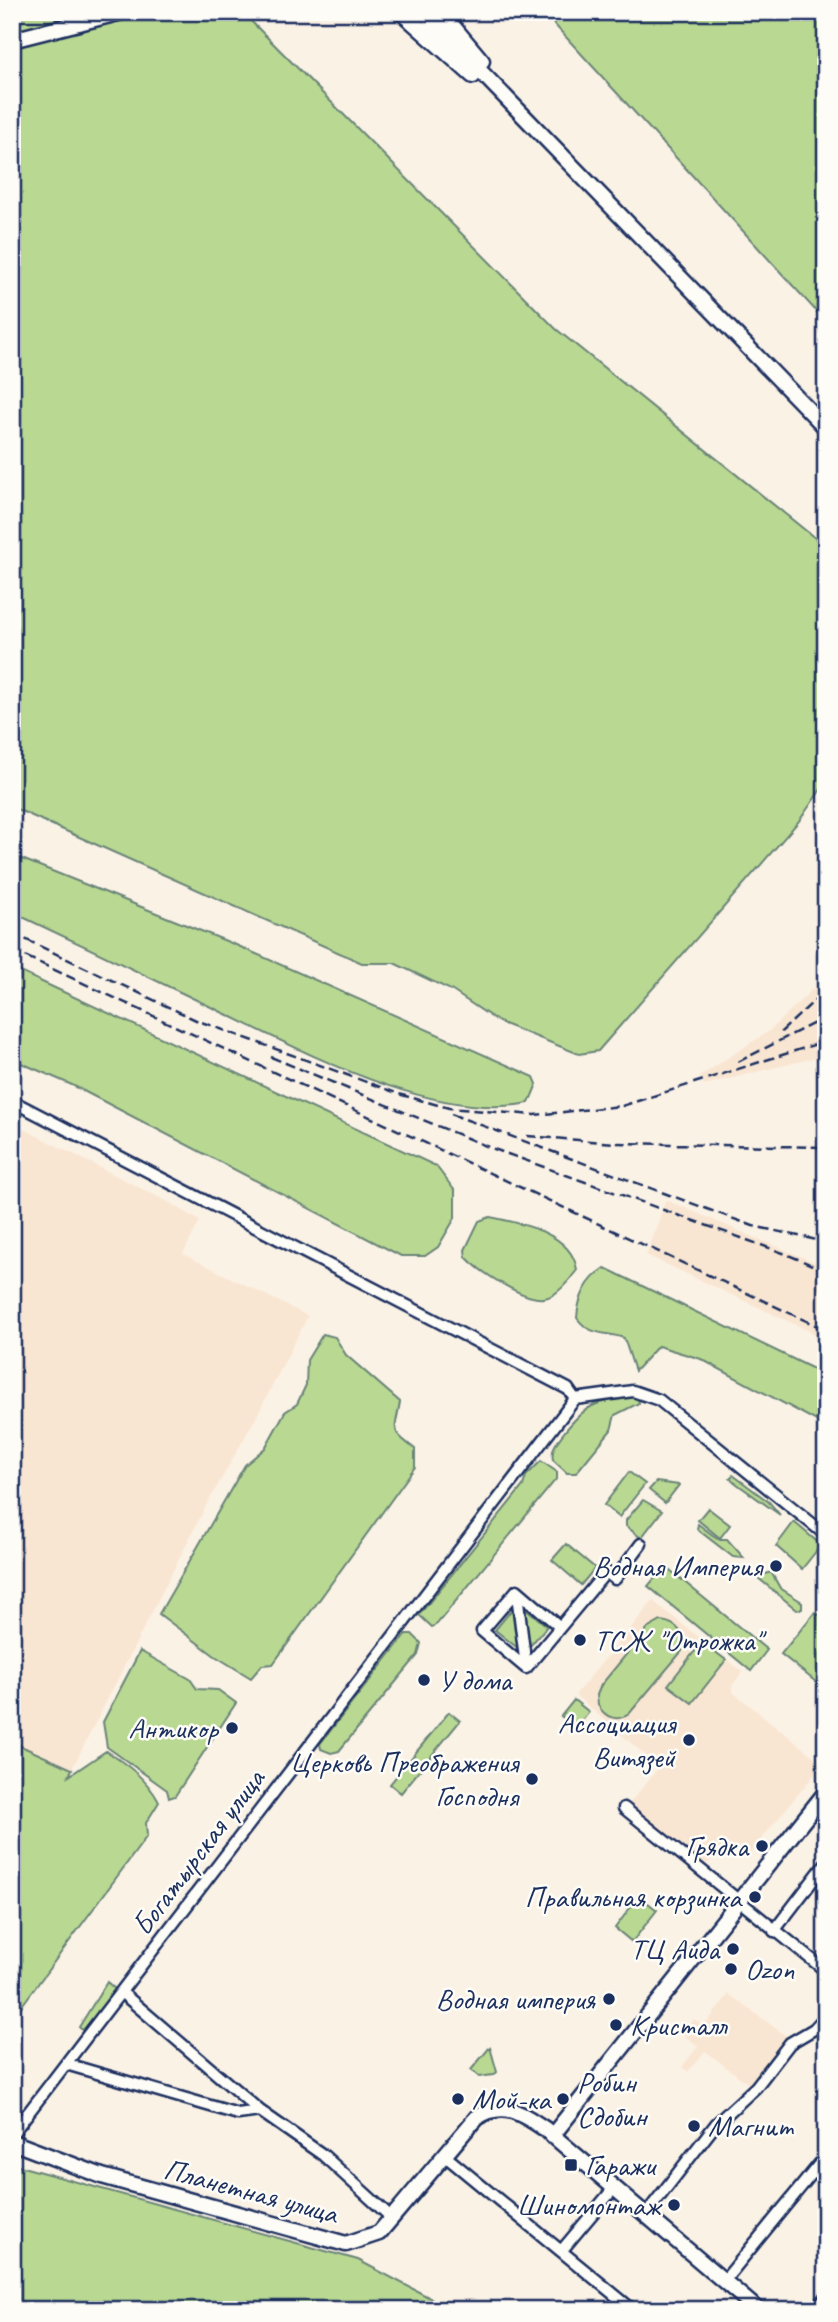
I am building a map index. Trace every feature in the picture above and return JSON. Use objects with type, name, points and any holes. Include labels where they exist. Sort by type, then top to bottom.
[{"type":"street","points":[[12,40],[122,12]]},
{"type":"street","points":[[401,12],[558,151]]},
{"type":"street","points":[[423,12],[826,428]]},
{"type":"street","points":[[441,12],[558,151]]},
{"type":"street","points":[[12,1101],[474,1338],[568,1389],[575,1399],[633,1391],[659,1400],[826,1535]]},
{"type":"street","name":"Богатырская улица","points":[[12,2134],[575,1399]]},
{"type":"street","points":[[526,1668],[606,1572],[615,1579],[641,1544]]},
{"type":"street","points":[[526,1668],[482,1631],[517,1590],[560,1627]]},
{"type":"street","points":[[523,1595],[518,1602],[526,1668]]},
{"type":"street","points":[[552,2136],[826,1792]]},
{"type":"street","points":[[624,1808],[826,1970]]},
{"type":"street","points":[[774,1930],[826,1863]]},
{"type":"street","points":[[121,1992],[260,2111],[323,2155],[393,2219]]},
{"type":"street","points":[[646,2214],[716,2124],[756,2087],[790,2043],[807,2034],[826,2016]]},
{"type":"street","points":[[66,2064],[238,2114],[260,2111]]},
{"type":"street","name":"Планетная улица","points":[[12,2142],[102,2176],[346,2244],[365,2240],[379,2232],[393,2219],[466,2128],[487,2112],[508,2108],[527,2117],[552,2136],[758,2310]]},
{"type":"street","points":[[444,2155],[633,2310]]},
{"type":"street","points":[[724,2281],[826,2156]]},
{"type":"street","points":[[562,2250],[614,2188]]},
{"type":"street","points":[[816,2310],[826,2297]]},
{"type":"shaded area","points":[[826,976],[826,1055],[704,1085],[700,1076],[769,1031]]},
{"type":"shaded area","points":[[12,1123],[174,1205],[200,1221],[183,1254],[308,1316],[257,1416],[206,1506],[72,1769],[12,1742]]},
{"type":"shaded area","points":[[666,1200],[826,1267],[826,1339],[646,1255]]},
{"type":"shaded area","points":[[653,1601],[743,1672],[732,1686],[733,1692],[823,1764],[746,1858],[726,1842],[705,1867],[629,1804],[659,1767],[575,1695]]},
{"type":"shaded area","points":[[729,1994],[789,2038],[751,2086],[705,2051],[688,2072],[682,2067],[698,2046],[682,2034],[694,2019],[704,2026]]},
{"type":"green space","points":[[25,12],[242,12],[556,329],[826,547],[826,782],[799,821],[598,1051],[579,1054],[499,1022],[451,990],[394,963],[362,963],[12,807],[12,759],[19,751],[18,739],[12,728],[12,28]]},
{"type":"green space","points":[[543,12],[826,12],[826,322]]},
{"type":"green space","points":[[12,855],[236,945],[534,1077],[537,1084],[529,1103],[491,1106],[450,1102],[408,1092],[365,1077],[282,1041],[12,912]]},
{"type":"green space","points":[[12,968],[436,1166],[455,1191],[455,1218],[438,1247],[425,1256],[401,1256],[72,1085],[12,1059]]},
{"type":"green space","points":[[490,1217],[530,1227],[555,1239],[566,1247],[577,1270],[558,1291],[544,1298],[525,1295],[502,1284],[466,1257],[465,1250],[479,1221]]},
{"type":"green space","points":[[605,1268],[826,1375],[826,1426],[701,1359],[658,1346],[635,1371],[624,1338],[593,1331],[577,1318],[579,1303],[585,1290],[593,1278]]},
{"type":"green space","points":[[323,1334],[335,1337],[346,1355],[400,1402],[396,1430],[401,1438],[415,1449],[415,1467],[273,1664],[262,1665],[251,1678],[215,1656],[159,1614],[245,1465],[265,1448],[285,1412],[297,1404],[306,1385],[307,1360]]},
{"type":"green space","points":[[638,1398],[639,1403],[615,1415],[611,1430],[576,1473],[567,1473],[553,1460],[556,1444],[584,1411],[609,1400]]},
{"type":"green space","points":[[541,1461],[557,1472],[557,1478],[432,1627],[419,1615],[523,1486],[526,1476]]},
{"type":"green space","points":[[629,1472],[645,1484],[619,1517],[604,1505]]},
{"type":"green space","points":[[733,1475],[769,1502],[780,1515],[733,1481],[730,1478]]},
{"type":"green space","points":[[656,1482],[679,1485],[665,1503],[649,1490]]},
{"type":"green space","points":[[643,1500],[662,1511],[641,1538],[626,1526],[626,1520]]},
{"type":"green space","points":[[708,1508],[730,1525],[720,1538],[698,1520]]},
{"type":"green space","points":[[794,1522],[821,1545],[802,1569],[776,1546]]},
{"type":"green space","points":[[698,1524],[718,1539],[727,1539],[744,1558],[733,1557],[697,1529]]},
{"type":"green space","points":[[566,1544],[595,1568],[581,1585],[552,1560]]},
{"type":"green space","points":[[665,1566],[767,1650],[751,1671],[648,1586]]},
{"type":"green space","points":[[771,1572],[780,1588],[802,1602],[802,1609],[797,1610],[757,1577]]},
{"type":"green space","points":[[518,1602],[547,1626],[524,1653],[495,1630]]},
{"type":"green space","points":[[815,1612],[826,1620],[826,1690],[781,1654]]},
{"type":"green space","points":[[661,1621],[672,1624],[679,1630],[683,1639],[682,1651],[629,1714],[620,1718],[608,1716],[598,1705],[597,1695],[601,1685],[647,1629]]},
{"type":"green space","points":[[406,1634],[412,1634],[421,1643],[418,1655],[339,1751],[331,1753],[321,1749],[320,1744]]},
{"type":"green space","points":[[702,1642],[726,1660],[692,1703],[668,1685]]},
{"type":"green space","points":[[140,1651],[190,1679],[197,1689],[218,1690],[236,1703],[175,1796],[169,1798],[167,1790],[107,1747],[103,1722]]},
{"type":"green space","points":[[574,1700],[589,1712],[576,1728],[561,1716]]},
{"type":"green space","points":[[449,1712],[460,1721],[401,1793],[390,1784]]},
{"type":"green space","points":[[12,1742],[72,1769],[69,1776],[106,1751],[136,1773],[149,1786],[159,1802],[146,1823],[147,1836],[12,2019]]},
{"type":"green space","points":[[639,1896],[657,1910],[632,1942],[615,1928]]},
{"type":"green space","points":[[107,1982],[116,1990],[86,2029],[82,2030],[79,2027]]},
{"type":"green space","points":[[490,2047],[497,2072],[479,2077],[471,2070]]},
{"type":"green space","points":[[12,2164],[358,2260],[453,2310],[12,2310]]},
{"type":"railway","points":[[12,933],[196,1020],[402,1095],[449,1108],[534,1115],[622,1106],[826,1041]]},
{"type":"railway","points":[[12,950],[826,1330]]},
{"type":"railway","points":[[781,1032],[826,990]]},
{"type":"railway","points":[[738,1062],[826,1017]]},
{"type":"railway","points":[[271,1057],[491,1148],[786,1254],[826,1271]]},
{"type":"railway","points":[[451,1114],[753,1226],[826,1242]]},
{"type":"railway","points":[[527,1136],[616,1143],[826,1147]]},
{"type":"place","name":"Водная Империя","points":[[776,1566]]},
{"type":"place","name":"ТСЖ \"Отрожка\"","points":[[580,1640]]},
{"type":"place","name":"У дома","points":[[424,1680]]},
{"type":"place","name":"Антикор","points":[[232,1728]]},
{"type":"place","name":"Ассоциация Витязей","points":[[689,1740]]},
{"type":"place","name":"Церковь Преображения Господня","points":[[532,1779]]},
{"type":"place","name":"Грядка","points":[[762,1846]]},
{"type":"place","name":"Правильная корзинка","points":[[755,1897]]},
{"type":"place","name":"ТЦ Аида","points":[[733,1949]]},
{"type":"place","name":"Ozon","points":[[731,1969]]},
{"type":"place","name":"Водная империя","points":[[609,1999]]},
{"type":"place","name":"Кристалл","points":[[616,2025]]},
{"type":"place","name":"Мой-ка","points":[[458,2099]]},
{"type":"place","name":"Робин Сдобин","points":[[563,2099]]},
{"type":"place","name":"Магнит","points":[[694,2126]]},
{"type":"place","name":"Гаражи","points":[[571,2165]]},
{"type":"place","name":"Шиномонтаж","points":[[674,2205]]}]
